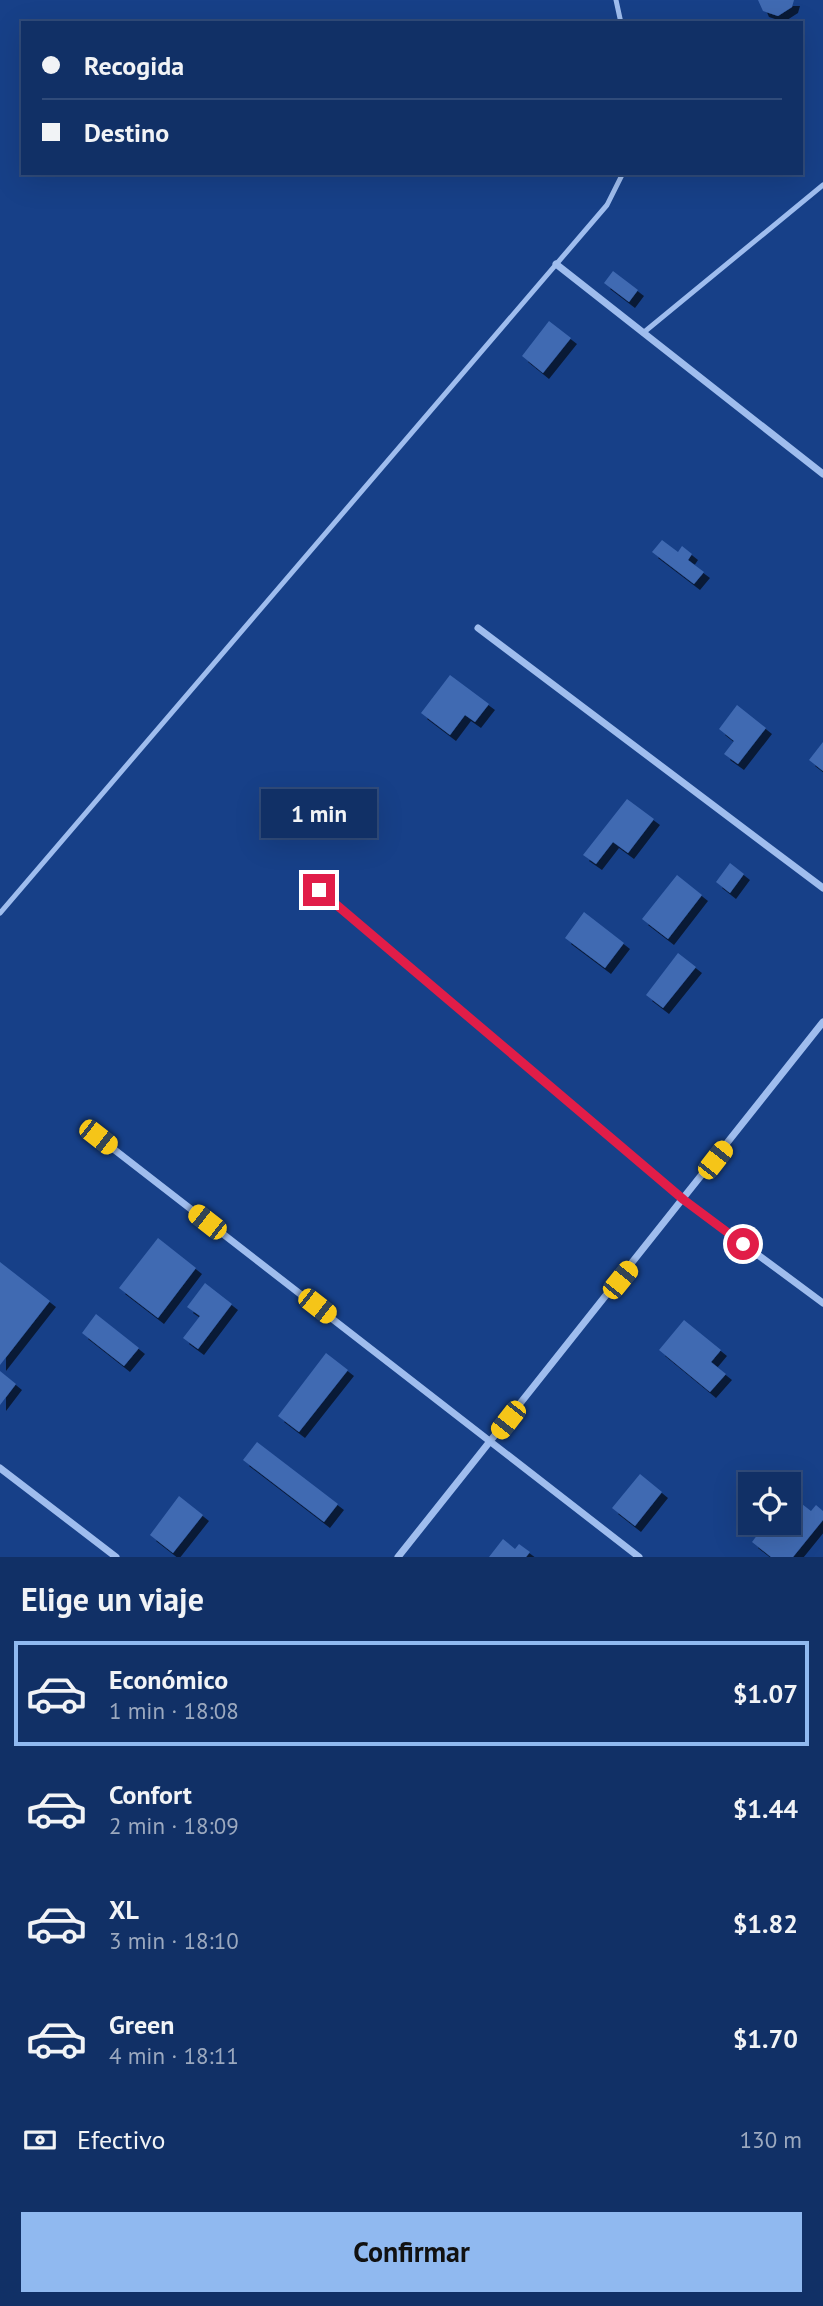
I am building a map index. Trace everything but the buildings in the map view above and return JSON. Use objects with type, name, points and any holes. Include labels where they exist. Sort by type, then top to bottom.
[{"type":"street","points":[[556,264],[823,474]]},
{"type":"street","points":[[478,628],[823,888]]},
{"type":"street","points":[[398,1557],[823,1022]]},
{"type":"street","points":[[98,1137],[492,1440],[639,1557]]},
{"type":"street","points":[[684,1200],[823,1303]]},
{"type":"street","points":[[0,1468],[116,1557]]},
{"type":"lane","points":[[617,0],[621,21]]},
{"type":"lane","points":[[0,913],[607,205],[622,175]]},
{"type":"lane","points":[[643,333],[823,185]]},
{"type":"lane","points":[[319,890],[684,1200]]},
{"type":"route","points":[[319,890],[684,1200],[743,1244]]}]
